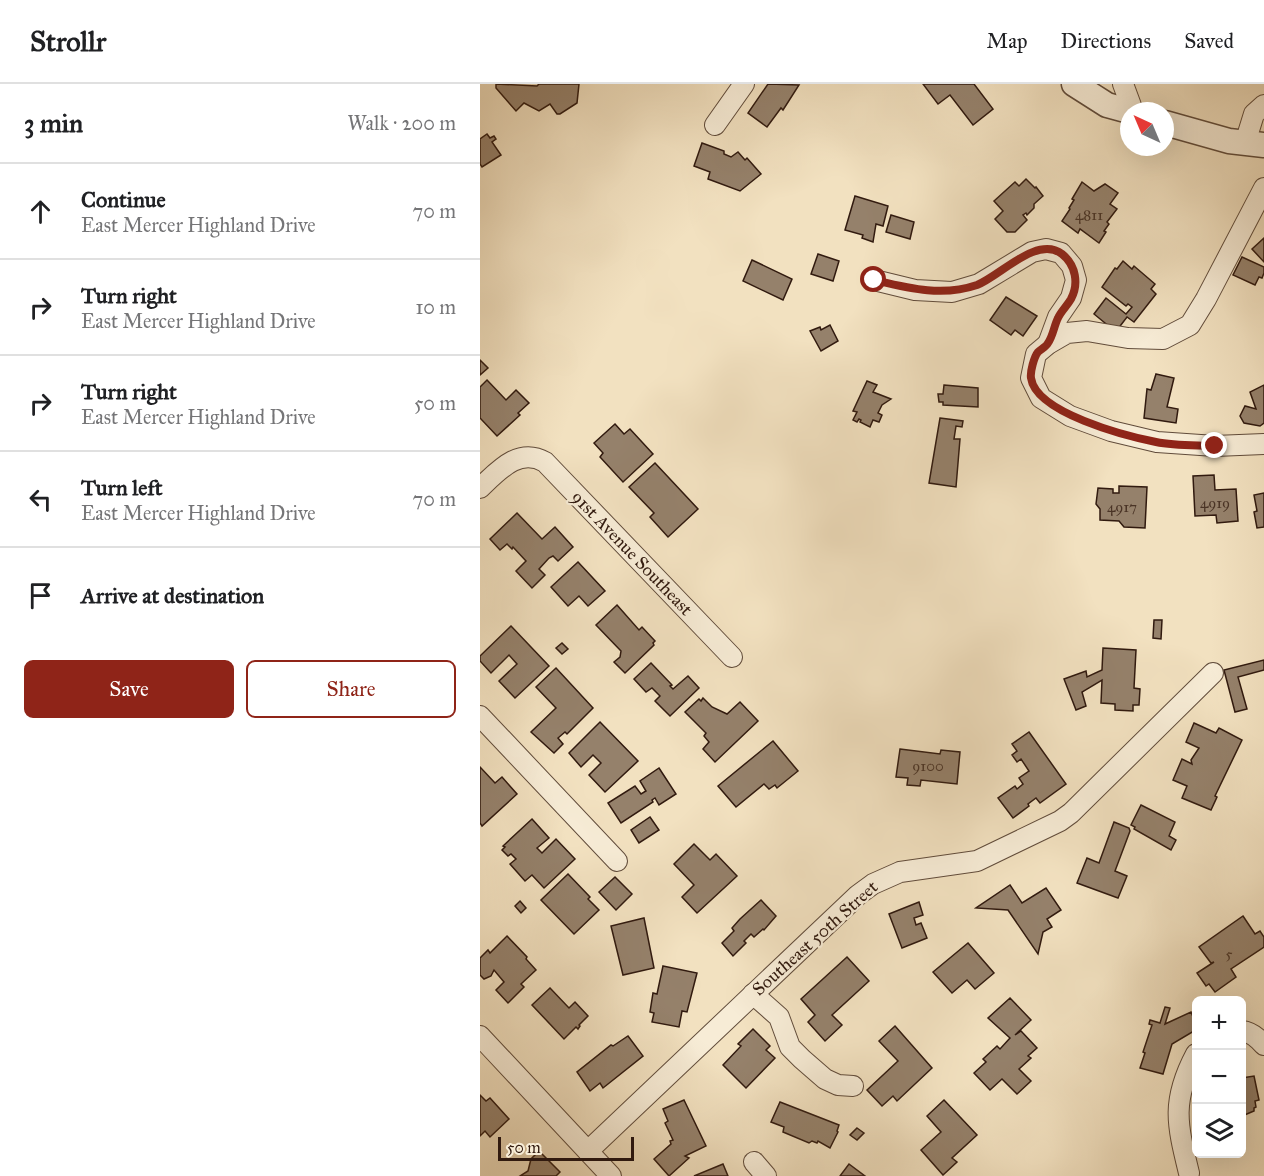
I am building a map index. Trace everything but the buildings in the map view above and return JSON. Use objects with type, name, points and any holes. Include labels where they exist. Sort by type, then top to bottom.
[{"type":"street","points":[[715,125],[744,84]]},
{"type":"street","points":[[1074,84],[1107,105],[1120,108]]},
{"type":"street","points":[[1123,84],[1128,102]]},
{"type":"street","points":[[1174,126],[1229,141],[1255,144],[1254,114],[1264,105]]},
{"type":"street","points":[[1264,188],[1190,325],[1163,339],[1128,338],[1087,331],[1067,333],[1036,354],[1031,378],[1041,398],[1070,416],[1111,430],[1157,442],[1215,446],[1264,444]]},
{"type":"street","points":[[874,280],[915,290],[952,292],[979,284],[1032,252],[1046,249],[1061,253],[1072,266],[1076,280],[1071,298],[1058,317],[1048,344]]},
{"type":"street","name":"91st Avenue Southeast","points":[[480,488],[498,470],[516,459],[528,456],[545,462],[732,657]]},
{"type":"street","name":"Southeast 50th Street","points":[[588,1151],[858,895],[873,884],[900,872],[977,861],[1060,821],[1121,765],[1213,673]]},
{"type":"street","points":[[480,716],[617,861]]},
{"type":"street","points":[[753,994],[779,1017],[790,1047],[802,1059],[825,1079],[838,1085],[853,1086]]},
{"type":"street","points":[[1246,1032],[1264,1045]]},
{"type":"street","points":[[480,1036],[611,1176]]},
{"type":"street","points":[[1189,1173],[1178,1128],[1179,1098],[1192,1062]]},
{"type":"route","points":[[874,280],[915,290],[952,292],[979,284],[1032,252],[1046,249],[1061,253],[1072,266],[1076,280],[1071,298],[1058,317],[1048,344],[1036,354],[1031,378],[1041,398],[1070,416],[1111,430],[1157,442],[1215,446]]}]
